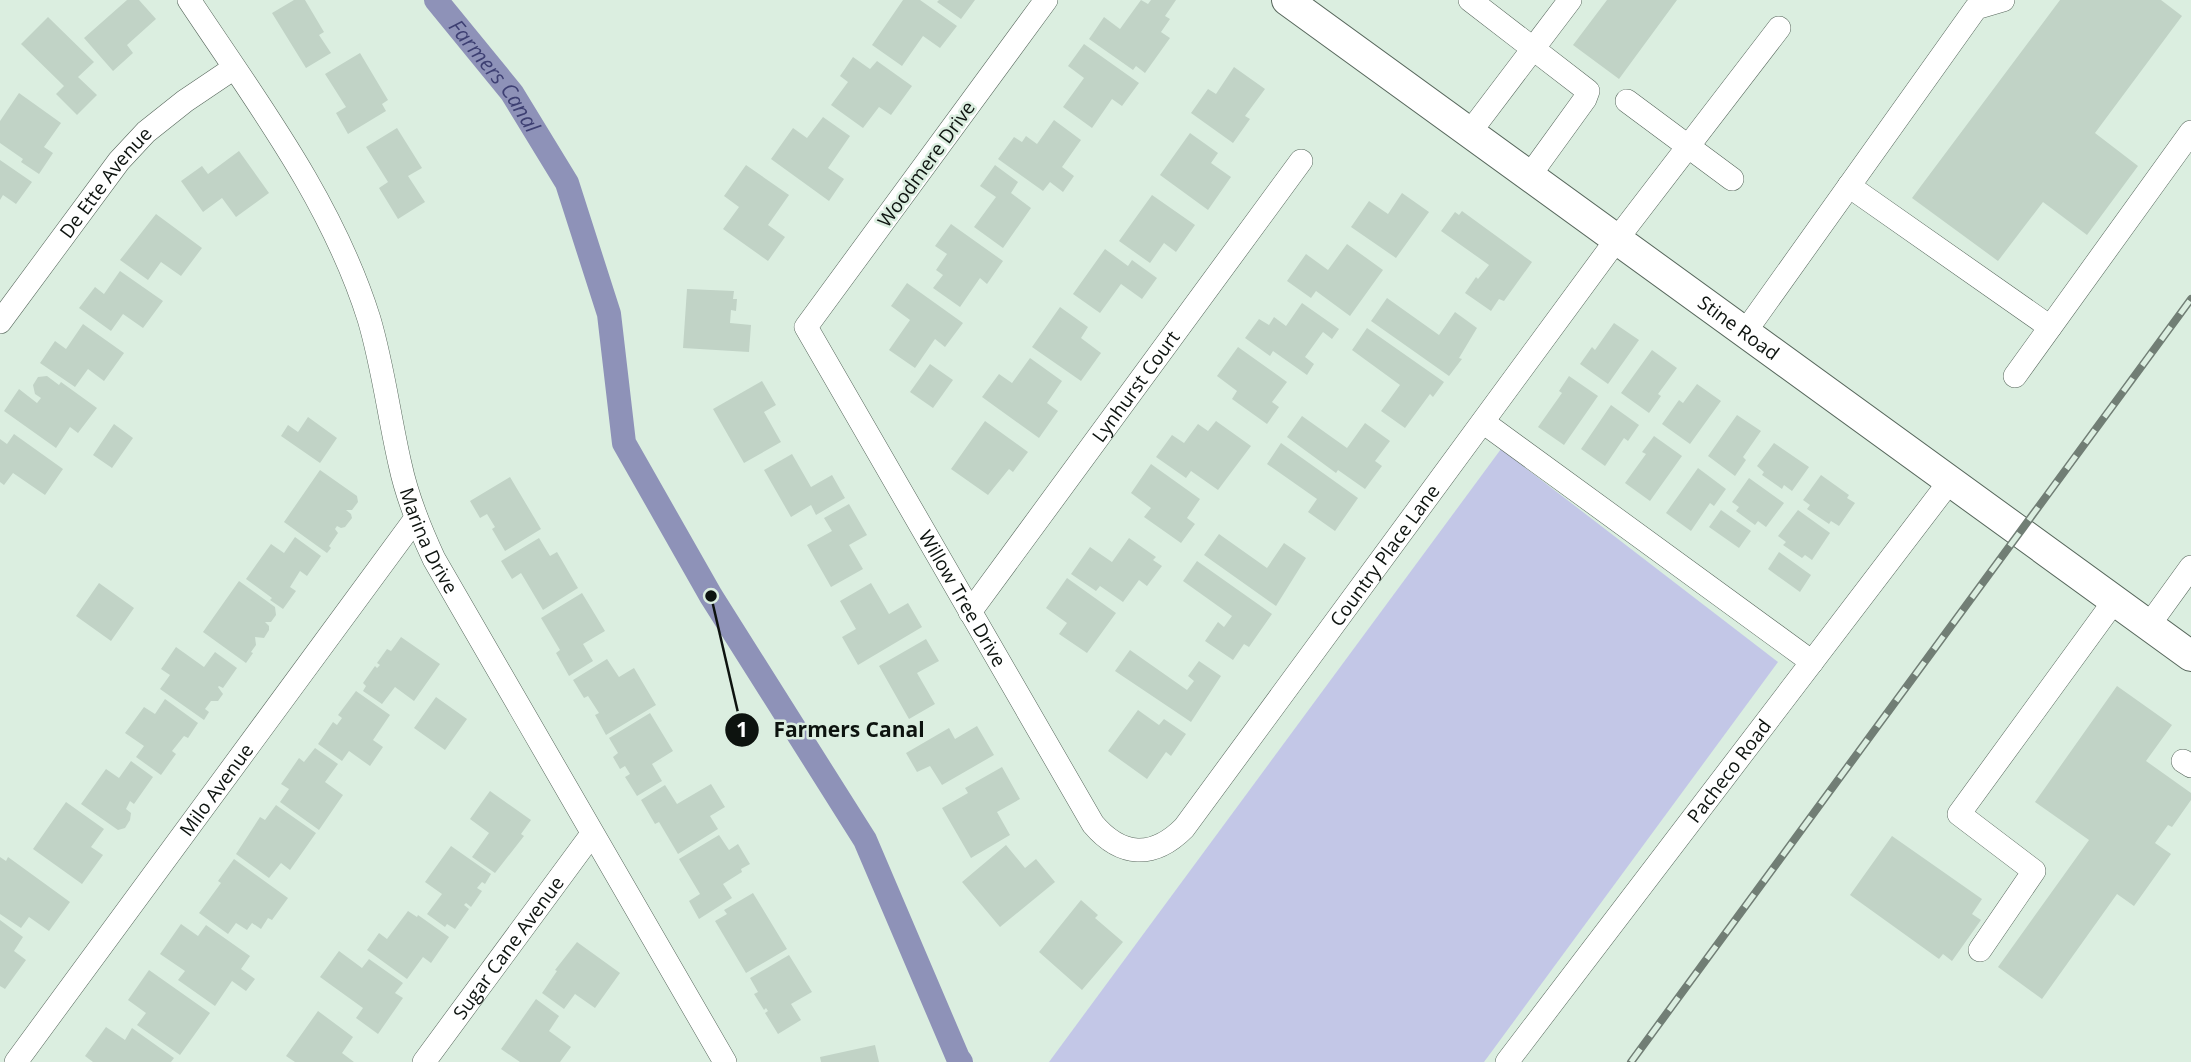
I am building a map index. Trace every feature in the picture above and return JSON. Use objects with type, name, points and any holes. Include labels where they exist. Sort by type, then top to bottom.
[{"type":"main road","name":"Stine Road","points":[[1287,0],[2191,656]]},
{"type":"street","name":"Marina Drive","points":[[189,0],[299,167],[350,266],[369,319],[383,373],[400,467],[416,518],[434,559],[724,1062]]},
{"type":"street","name":"Woodmere Drive","points":[[806,327],[1046,0]]},
{"type":"street","points":[[1470,0],[1587,91],[1585,99],[1530,176]]},
{"type":"street","points":[[1470,132],[1570,0]]},
{"type":"street","points":[[1745,332],[1976,8],[2003,0]]},
{"type":"street","name":"Country Place Lane","points":[[1137,851],[1154,849],[1171,841],[1184,828],[1617,239],[1779,28]]},
{"type":"street","name":"De Ette Avenue","points":[[0,322],[128,151],[146,132],[185,101],[234,68]]},
{"type":"street","points":[[1627,102],[1732,179]]},
{"type":"street","points":[[2015,376],[2191,132]]},
{"type":"street","name":"Lynhurst Court","points":[[970,612],[1301,161]]},
{"type":"street","points":[[1849,186],[2050,327]]},
{"type":"street","name":"Willow Tree Drive","points":[[806,327],[1093,824],[1104,838],[1120,847],[1137,851]]},
{"type":"street","points":[[1483,422],[1812,662]]},
{"type":"street","name":"Pacheco Road","points":[[1507,1062],[1950,481]]},
{"type":"street","name":"Milo Avenue","points":[[16,1062],[416,518]]},
{"type":"street","points":[[2149,625],[2191,567]]},
{"type":"street","points":[[1980,950],[2034,871],[1959,814],[2115,600]]},
{"type":"street","name":"Sugar Cane Avenue","points":[[424,1062],[592,834]]},
{"type":"shaded area","points":[[1501,449],[1778,662],[1484,1062],[1049,1062]]},
{"type":"building","points":[[127,0],[139,0],[156,19],[127,45],[133,53],[113,71],[84,38]]},
{"type":"building","points":[[294,0],[305,0],[324,32],[319,35],[331,53],[306,68],[272,13]]},
{"type":"building","points":[[903,0],[920,0],[957,26],[940,48],[923,36],[902,66],[872,45]]},
{"type":"building","points":[[975,0],[961,19],[937,2]]},
{"type":"building","points":[[1141,0],[1148,4],[1151,0],[1176,0],[1165,16],[1170,19],[1161,32],[1170,38],[1145,73],[1136,66],[1133,70],[1089,39],[1104,17],[1120,29]]},
{"type":"building","points":[[1607,0],[1677,0],[1619,79],[1573,45]]},
{"type":"building","points":[[2060,0],[2161,0],[2182,16],[2095,133],[2138,166],[2087,235],[2043,202],[1998,261],[1912,198]]},
{"type":"building","points":[[48,17],[94,62],[78,77],[97,95],[77,115],[56,94],[64,86],[21,44]]},
{"type":"building","points":[[1084,44],[1139,83],[1122,106],[1112,99],[1092,128],[1063,107],[1084,78],[1068,66]]},
{"type":"building","points":[[360,53],[388,100],[382,104],[386,111],[348,134],[336,113],[346,107],[325,74]]},
{"type":"building","points":[[853,57],[870,69],[877,61],[912,86],[891,115],[879,107],[863,128],[831,105],[848,82],[840,76]]},
{"type":"building","points":[[1234,67],[1265,89],[1245,116],[1250,119],[1233,143],[1191,113],[1208,89],[1216,94]]},
{"type":"building","points":[[19,93],[61,123],[44,147],[53,153],[39,174],[0,143],[0,121]]},
{"type":"building","points":[[823,117],[850,136],[828,168],[844,179],[829,201],[771,159],[793,128],[807,138]]},
{"type":"building","points":[[1054,120],[1081,140],[1062,167],[1074,176],[1063,192],[1050,182],[1043,191],[998,159],[1014,137],[1022,142],[1026,136],[1037,144]]},
{"type":"building","points":[[397,128],[422,168],[408,176],[425,202],[398,219],[379,188],[388,182],[366,147]]},
{"type":"building","points":[[1190,133],[1218,153],[1211,163],[1231,177],[1208,210],[1160,175]]},
{"type":"building","points":[[239,151],[269,193],[236,217],[222,198],[203,212],[181,181],[202,166],[208,174]]},
{"type":"building","points":[[0,160],[32,182],[16,204],[3,195],[0,200]]},
{"type":"building","points":[[746,165],[789,195],[768,225],[785,237],[768,261],[723,229],[739,207],[724,196]]},
{"type":"building","points":[[995,165],[1018,182],[1011,193],[1031,208],[1003,248],[974,227],[996,197],[980,186]]},
{"type":"building","points":[[1402,193],[1429,212],[1396,258],[1351,227],[1369,201],[1388,214]]},
{"type":"building","points":[[1152,195],[1195,225],[1176,252],[1164,243],[1150,263],[1119,241]]},
{"type":"building","points":[[1462,211],[1532,262],[1504,301],[1499,299],[1491,311],[1465,293],[1489,265],[1441,231],[1455,212],[1459,215]]},
{"type":"building","points":[[156,214],[202,248],[181,276],[161,262],[148,280],[120,260]]},
{"type":"building","points":[[951,224],[1003,261],[987,284],[980,278],[960,307],[933,288],[943,275],[936,270],[947,254],[935,246]]},
{"type":"building","points":[[1347,244],[1383,270],[1350,316],[1316,291],[1311,298],[1287,281],[1306,254],[1328,270]]},
{"type":"building","points":[[1105,249],[1128,266],[1132,260],[1157,278],[1142,299],[1121,284],[1100,313],[1073,294]]},
{"type":"building","points":[[120,271],[163,301],[143,328],[123,314],[111,331],[79,308],[95,287],[104,294]]},
{"type":"building","points":[[907,283],[963,323],[945,347],[935,339],[915,368],[889,350],[910,320],[891,306]]},
{"type":"building","points":[[687,289],[734,291],[733,299],[737,299],[736,311],[731,310],[730,323],[751,325],[749,352],[683,348]]},
{"type":"building","points":[[1387,298],[1439,335],[1455,312],[1477,328],[1459,358],[1462,359],[1449,376],[1371,321]]},
{"type":"building","points":[[1302,303],[1339,329],[1332,339],[1323,332],[1305,357],[1314,364],[1307,375],[1273,351],[1270,356],[1245,338],[1259,319],[1269,325],[1274,317],[1286,326]]},
{"type":"building","points":[[1060,307],[1088,327],[1081,338],[1101,353],[1081,381],[1032,347]]},
{"type":"building","points":[[1614,323],[1639,340],[1608,384],[1580,364],[1592,347],[1595,350]]},
{"type":"building","points":[[83,324],[124,353],[104,381],[88,369],[75,387],[40,363],[55,341],[66,349]]},
{"type":"building","points":[[1367,328],[1444,382],[1433,397],[1430,394],[1405,428],[1381,411],[1400,385],[1352,350]]},
{"type":"building","points":[[1238,347],[1287,382],[1272,402],[1279,407],[1267,424],[1232,399],[1237,391],[1217,376]]},
{"type":"building","points":[[1652,350],[1677,368],[1658,394],[1661,396],[1649,413],[1621,393]]},
{"type":"building","points":[[1030,358],[1062,381],[1047,403],[1058,411],[1039,438],[982,397],[999,374],[1012,383]]},
{"type":"building","points":[[930,364],[953,380],[933,408],[910,392]]},
{"type":"building","points":[[47,376],[59,385],[61,382],[97,408],[78,433],[70,427],[56,448],[4,411],[19,389],[37,403],[41,398],[35,394],[33,385],[38,377]]},
{"type":"building","points":[[1569,376],[1598,396],[1564,445],[1538,427],[1562,393],[1559,391]]},
{"type":"building","points":[[762,381],[776,405],[764,412],[781,442],[744,463],[713,409]]},
{"type":"building","points":[[1697,384],[1721,401],[1690,444],[1662,424],[1679,400],[1683,403]]},
{"type":"building","points":[[1611,405],[1639,425],[1628,441],[1624,438],[1605,466],[1581,449]]},
{"type":"building","points":[[1737,415],[1761,431],[1743,457],[1746,460],[1735,476],[1708,456]]},
{"type":"building","points":[[1302,416],[1347,448],[1365,423],[1390,441],[1375,461],[1382,466],[1365,489],[1338,470],[1336,473],[1287,437]]},
{"type":"building","points":[[308,417],[337,438],[320,463],[281,436],[288,425],[298,432]]},
{"type":"building","points":[[985,421],[1028,452],[1013,472],[1009,469],[988,495],[951,469]]},
{"type":"building","points":[[1216,421],[1251,446],[1218,490],[1191,471],[1186,478],[1156,457],[1172,435],[1184,443],[1198,424],[1208,431]]},
{"type":"building","points":[[114,424],[133,438],[112,468],[93,455]]},
{"type":"building","points":[[14,434],[63,469],[45,495],[13,473],[4,485],[0,482],[0,439],[7,444]]},
{"type":"building","points":[[1654,436],[1682,456],[1650,501],[1625,483],[1646,454],[1642,452]]},
{"type":"building","points":[[1281,443],[1358,498],[1335,531],[1308,512],[1317,499],[1267,464]]},
{"type":"building","points":[[1774,443],[1809,467],[1792,491],[1784,485],[1782,489],[1762,475],[1764,472],[1757,466]]},
{"type":"building","points":[[792,454],[811,487],[832,475],[845,498],[816,515],[811,505],[791,517],[764,470]]},
{"type":"building","points":[[1151,464],[1200,499],[1187,518],[1195,524],[1181,543],[1144,517],[1151,508],[1131,493]]},
{"type":"building","points":[[1698,468],[1726,489],[1714,506],[1710,503],[1691,531],[1666,513]]},
{"type":"building","points":[[320,470],[357,496],[358,502],[352,510],[346,510],[352,518],[345,527],[337,526],[335,529],[338,533],[327,553],[284,522]]},
{"type":"building","points":[[1821,475],[1849,495],[1847,498],[1855,503],[1839,526],[1831,521],[1829,524],[1807,509],[1810,505],[1803,500]]},
{"type":"building","points":[[510,477],[541,529],[505,551],[487,514],[480,518],[470,501]]},
{"type":"building","points":[[1749,478],[1784,503],[1766,527],[1758,521],[1755,525],[1736,511],[1739,507],[1732,502]]},
{"type":"building","points":[[849,504],[867,535],[849,545],[863,569],[831,587],[807,545],[832,531],[824,518]]},
{"type":"building","points":[[1721,510],[1751,531],[1739,548],[1709,527]]},
{"type":"building","points":[[1798,510],[1830,533],[1812,560],[1805,555],[1802,558],[1783,545],[1786,542],[1778,536]]},
{"type":"building","points":[[1219,534],[1267,568],[1284,543],[1306,558],[1276,606],[1204,555]]},
{"type":"building","points":[[295,537],[321,556],[307,576],[300,571],[290,587],[296,591],[283,609],[246,579],[271,544],[284,553]]},
{"type":"building","points":[[539,538],[550,556],[557,552],[578,588],[543,610],[521,573],[512,579],[501,561]]},
{"type":"building","points":[[1129,538],[1156,557],[1153,560],[1162,566],[1147,586],[1139,580],[1123,602],[1100,586],[1096,591],[1071,574],[1090,547],[1112,562]]},
{"type":"building","points":[[1779,552],[1811,575],[1800,592],[1768,569]]},
{"type":"building","points":[[1197,561],[1272,614],[1249,647],[1244,644],[1233,660],[1205,641],[1218,622],[1224,627],[1232,616],[1183,581]]},
{"type":"building","points":[[1067,578],[1116,613],[1087,653],[1059,634],[1067,623],[1046,608]]},
{"type":"building","points":[[239,581],[275,607],[276,615],[271,622],[265,622],[269,630],[264,638],[255,637],[256,645],[246,663],[203,632]]},
{"type":"building","points":[[99,583],[134,608],[111,641],[76,616]]},
{"type":"building","points":[[871,583],[889,614],[908,603],[922,627],[858,665],[842,637],[856,629],[840,601]]},
{"type":"building","points":[[582,593],[605,631],[583,644],[593,661],[569,676],[556,653],[560,650],[541,618]]},
{"type":"building","points":[[401,637],[440,664],[414,701],[395,687],[382,704],[363,691],[366,686],[363,683],[375,666],[377,668],[380,665],[377,663],[387,649],[391,651]]},
{"type":"building","points":[[926,639],[939,661],[917,673],[935,704],[909,719],[879,666]]},
{"type":"building","points":[[176,647],[204,667],[215,652],[237,668],[223,688],[218,687],[223,694],[218,701],[211,701],[205,709],[209,712],[204,720],[160,689],[170,675],[161,669]]},
{"type":"building","points":[[1130,650],[1187,690],[1194,681],[1188,676],[1199,661],[1221,676],[1191,722],[1115,671]]},
{"type":"building","points":[[607,659],[619,677],[634,668],[656,705],[606,735],[595,715],[599,713],[588,696],[584,698],[573,680]]},
{"type":"building","points":[[2117,686],[2172,725],[2146,761],[2191,793],[2191,800],[2172,827],[2168,825],[2155,843],[2171,854],[2134,906],[2117,894],[2042,999],[1998,967],[2089,840],[2035,802]]},
{"type":"building","points":[[356,691],[390,715],[373,740],[383,747],[370,766],[349,751],[342,761],[318,744],[333,722],[337,725],[342,718],[338,715]]},
{"type":"building","points":[[436,697],[467,719],[445,750],[414,728]]},
{"type":"building","points":[[165,699],[198,723],[188,738],[184,736],[172,751],[176,754],[161,775],[136,757],[144,746],[125,733],[144,707],[155,714]]},
{"type":"building","points":[[1138,710],[1159,725],[1164,719],[1186,734],[1171,756],[1166,752],[1147,779],[1108,751]]},
{"type":"building","points":[[650,713],[673,751],[652,764],[662,781],[637,796],[625,777],[630,774],[625,766],[620,769],[613,757],[618,753],[609,738]]},
{"type":"building","points":[[977,726],[994,755],[942,785],[930,766],[917,772],[906,753],[949,728],[955,739]]},
{"type":"building","points":[[315,748],[338,764],[325,782],[343,795],[319,830],[280,802],[289,789],[281,784],[299,758],[304,762]]},
{"type":"building","points":[[131,761],[153,777],[134,804],[130,801],[126,809],[131,813],[130,820],[125,828],[118,830],[81,804],[106,769],[119,778]]},
{"type":"building","points":[[1002,767],[1020,799],[997,812],[1010,835],[971,858],[942,808],[968,793],[965,788]]},
{"type":"building","points":[[711,784],[725,807],[710,816],[718,829],[678,854],[659,822],[655,824],[641,800],[665,785],[677,804]]},
{"type":"building","points":[[490,791],[531,820],[521,834],[524,836],[495,873],[472,857],[489,833],[470,819]]},
{"type":"building","points":[[66,802],[104,829],[91,847],[103,855],[82,884],[33,849]]},
{"type":"building","points":[[276,805],[316,833],[290,870],[281,863],[269,878],[236,854],[260,817],[265,820]]},
{"type":"building","points":[[719,835],[729,850],[738,844],[750,864],[723,884],[732,898],[699,919],[689,901],[700,894],[679,859]]},
{"type":"building","points":[[1892,836],[1982,899],[1972,914],[1981,920],[1952,961],[1943,954],[1939,959],[1850,895]]},
{"type":"building","points":[[1006,845],[1025,868],[1036,859],[1055,882],[1000,927],[962,882]]},
{"type":"building","points":[[451,846],[491,874],[485,884],[482,882],[477,888],[482,891],[471,907],[466,903],[464,905],[469,909],[455,929],[447,924],[445,927],[427,914],[442,894],[425,882]]},
{"type":"building","points":[[0,857],[6,861],[8,857],[70,902],[49,931],[29,917],[21,928],[0,914]]},
{"type":"building","points":[[234,859],[288,898],[272,920],[268,918],[261,929],[252,923],[247,930],[236,923],[228,934],[199,913],[221,883],[218,881]]},
{"type":"building","points":[[753,893],[787,949],[746,973],[715,921],[727,914],[724,910]]},
{"type":"building","points":[[1081,900],[1098,915],[1095,918],[1123,942],[1082,990],[1039,952]]},
{"type":"building","points":[[408,911],[449,937],[431,963],[423,957],[407,979],[367,950],[379,933],[387,939]]},
{"type":"building","points":[[0,920],[23,937],[14,951],[26,960],[5,989],[0,986]]},
{"type":"building","points":[[181,924],[198,936],[206,925],[250,956],[241,969],[255,979],[246,991],[232,981],[215,1006],[178,980],[185,971],[160,954]]},
{"type":"building","points":[[577,942],[620,973],[595,1008],[575,994],[564,1009],[542,993],[557,971],[555,970]]},
{"type":"building","points":[[339,951],[362,968],[369,959],[403,983],[395,993],[403,998],[378,1034],[356,1018],[363,1008],[320,977]]},
{"type":"building","points":[[789,955],[812,992],[791,1004],[801,1020],[778,1034],[765,1013],[768,1011],[766,1008],[764,1010],[754,994],[758,992],[750,978]]},
{"type":"building","points":[[149,970],[210,1013],[180,1055],[137,1025],[146,1013],[128,1000]]},
{"type":"building","points":[[536,999],[559,1016],[549,1031],[571,1047],[560,1062],[520,1062],[501,1049]]},
{"type":"building","points":[[318,1011],[353,1037],[342,1053],[354,1062],[295,1062],[286,1056]]},
{"type":"building","points":[[106,1027],[125,1040],[132,1028],[174,1058],[171,1062],[93,1062],[85,1056]]},
{"type":"building","points":[[875,1045],[879,1062],[821,1062],[820,1057]]},
{"type":"waterway","name":"Farmers Canal","points":[[436,0],[512,93],[567,183],[609,314],[624,443],[711,596],[865,840],[961,1062]]},
{"type":"railway","points":[[1631,1062],[2191,299]]},
{"type":"place","name":"Farmers Canal","points":[[711,596]]}]
